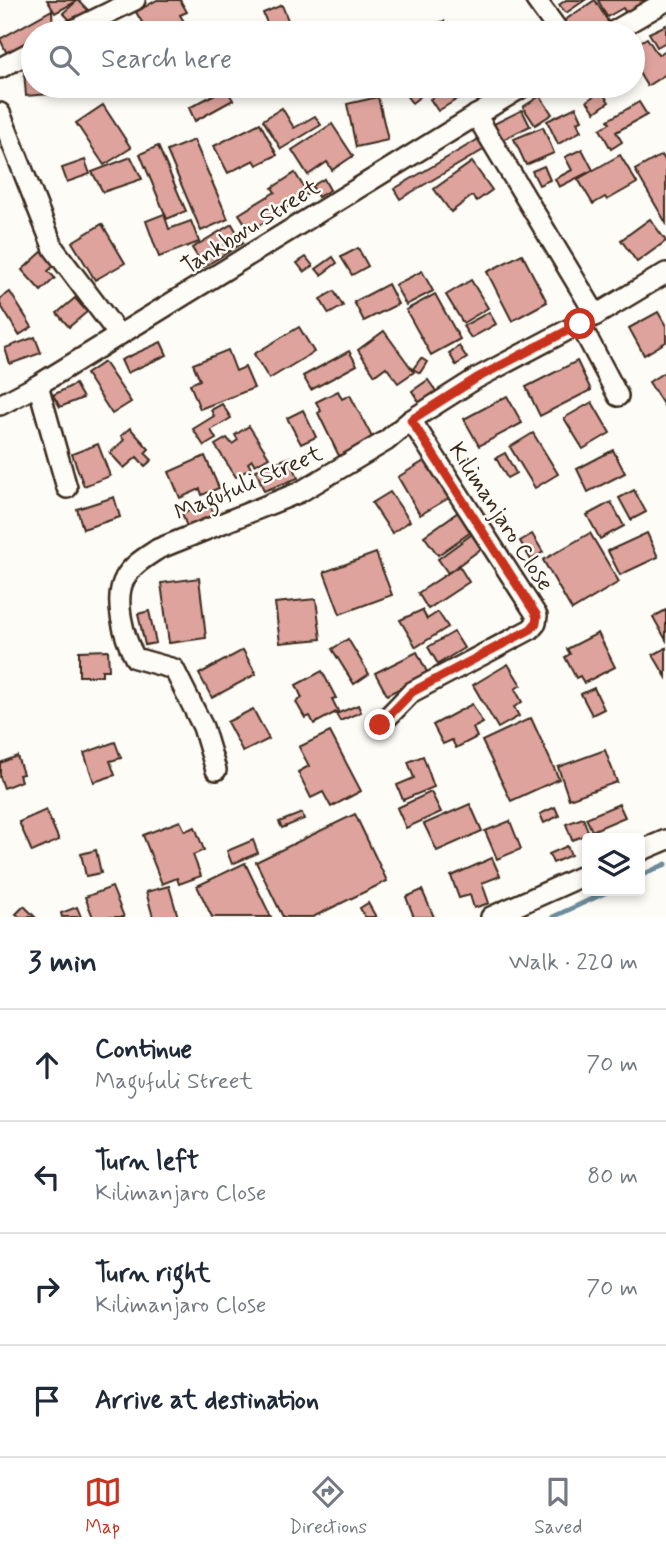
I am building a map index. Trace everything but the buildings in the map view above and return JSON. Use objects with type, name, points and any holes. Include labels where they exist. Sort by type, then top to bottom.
[{"type":"street","points":[[92,21],[135,0]]},
{"type":"street","points":[[536,0],[551,21]]},
{"type":"street","points":[[632,21],[666,1]]},
{"type":"street","points":[[0,68],[21,57]]},
{"type":"street","name":"Tankbovu Street","points":[[0,405],[38,385],[504,98]]},
{"type":"street","points":[[0,113],[54,249],[119,335]]},
{"type":"street","points":[[476,115],[588,320],[618,396]]},
{"type":"street","name":"Magufuli Street","points":[[216,770],[203,727],[174,669],[135,658],[129,647],[123,628],[121,604],[121,586],[126,575],[139,561],[179,539],[300,492],[386,441],[411,420],[477,378],[588,320],[666,273]]},
{"type":"street","points":[[38,385],[67,488]]},
{"type":"street","name":"Kilimanjaro Close","points":[[380,725],[412,692],[531,629],[537,616],[411,420]]},
{"type":"street","points":[[645,849],[666,840]]},
{"type":"street","points":[[491,917],[582,876]]},
{"type":"waterway","points":[[645,874],[666,864]]},
{"type":"waterway","points":[[553,917],[598,896]]},
{"type":"route","points":[[380,725],[412,692],[531,629],[537,616],[411,420],[477,378],[580,324]]}]
